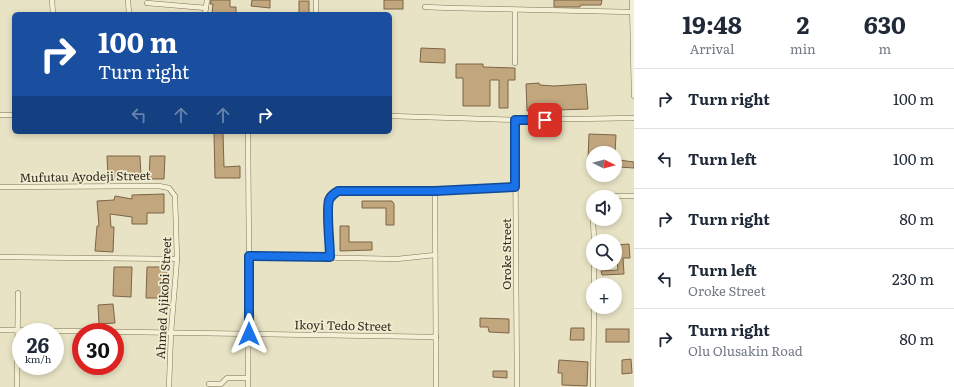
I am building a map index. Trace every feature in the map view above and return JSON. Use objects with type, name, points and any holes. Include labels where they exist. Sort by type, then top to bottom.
[{"type":"street","points":[[52,0],[52,12]]},
{"type":"street","points":[[128,0],[129,12]]},
{"type":"street","points":[[205,12],[206,0]]},
{"type":"street","points":[[316,0],[316,12]]},
{"type":"street","points":[[632,0],[634,96]]},
{"type":"street","points":[[147,2],[206,8]]},
{"type":"street","points":[[425,6],[515,10],[632,12]]},
{"type":"street","points":[[515,10],[515,63]]},
{"type":"street","points":[[0,115],[12,115]]},
{"type":"street","points":[[392,116],[515,120],[634,118]]},
{"type":"street","name":"Oroke Street","points":[[515,120],[517,387]]},
{"type":"street","points":[[248,134],[248,387]]},
{"type":"street","name":"Mufutau Ayodeji Street","points":[[0,187],[159,186],[170,188]]},
{"type":"street","points":[[330,257],[328,205],[331,195],[338,191],[435,191],[515,187]]},
{"type":"street","name":"Ahmed Ajikobi Street","points":[[169,387],[171,332],[177,259],[174,196],[170,188]]},
{"type":"street","points":[[435,191],[436,387]]},
{"type":"street","points":[[622,196],[634,196]]},
{"type":"street","points":[[249,256],[397,259],[435,255]]},
{"type":"street","points":[[0,257],[177,259]]},
{"type":"street","points":[[16,323],[18,293]]},
{"type":"street","points":[[593,387],[594,314]]},
{"type":"street","name":"Ikoyi Tedo Street","points":[[0,330],[12,330]]},
{"type":"street","name":"Ikoyi Tedo Street","points":[[64,331],[436,337]]},
{"type":"street","points":[[16,375],[16,387]]},
{"type":"street","points":[[209,384],[221,384],[227,378],[248,378]]},
{"type":"building","points":[[211,0],[230,0],[230,7],[236,7],[236,12],[212,12],[213,4],[210,4]]},
{"type":"building","points":[[252,0],[270,0],[270,8],[251,6]]},
{"type":"building","points":[[384,0],[403,0],[403,9],[384,9]]},
{"type":"building","points":[[554,0],[602,0],[601,5],[554,7]]},
{"type":"building","points":[[299,1],[309,1],[309,12],[299,12]]},
{"type":"building","points":[[421,48],[445,49],[445,63],[420,62]]},
{"type":"building","points":[[456,64],[483,64],[483,67],[515,68],[515,80],[508,80],[508,108],[499,108],[499,80],[490,80],[490,106],[463,106],[463,78],[456,78]]},
{"type":"building","points":[[539,83],[540,85],[554,86],[586,84],[588,109],[557,110],[557,106],[541,106],[541,111],[527,111],[526,84]]},
{"type":"building","points":[[214,134],[223,134],[224,167],[240,166],[240,178],[215,178]]},
{"type":"building","points":[[589,134],[616,135],[615,146],[589,146]]},
{"type":"building","points":[[107,156],[140,156],[141,178],[108,179]]},
{"type":"building","points":[[150,156],[165,156],[164,179],[149,179]]},
{"type":"building","points":[[622,160],[634,162],[634,168],[622,167]]},
{"type":"building","points":[[164,194],[164,213],[147,213],[147,224],[132,224],[132,217],[110,214],[111,227],[114,227],[113,252],[95,251],[97,226],[99,226],[97,201],[114,200],[115,196],[132,199],[132,195]]},
{"type":"building","points":[[362,201],[392,201],[394,204],[394,225],[386,225],[386,208],[362,208]]},
{"type":"building","points":[[340,226],[349,226],[349,242],[372,242],[372,250],[340,251]]},
{"type":"building","points":[[622,244],[629,244],[630,258],[623,258],[624,274],[602,275],[601,271],[622,270]]},
{"type":"building","points":[[114,267],[132,267],[131,297],[113,296]]},
{"type":"building","points":[[147,267],[167,267],[167,298],[146,298]]},
{"type":"building","points":[[113,304],[115,323],[99,323],[98,305]]},
{"type":"building","points":[[480,318],[509,319],[509,333],[489,332],[488,327],[480,327]]},
{"type":"building","points":[[571,328],[584,328],[584,340],[570,340]]},
{"type":"building","points":[[606,329],[629,329],[629,342],[606,342]]},
{"type":"building","points":[[631,359],[632,373],[622,374],[622,360]]},
{"type":"building","points":[[559,360],[588,362],[587,386],[562,385],[562,373],[558,373]]},
{"type":"building","points":[[493,371],[507,371],[507,378],[493,377]]},
{"type":"route","points":[[249,334],[249,256],[330,257],[328,205],[331,195],[338,191],[435,191],[515,187],[515,120],[545,120]]}]
